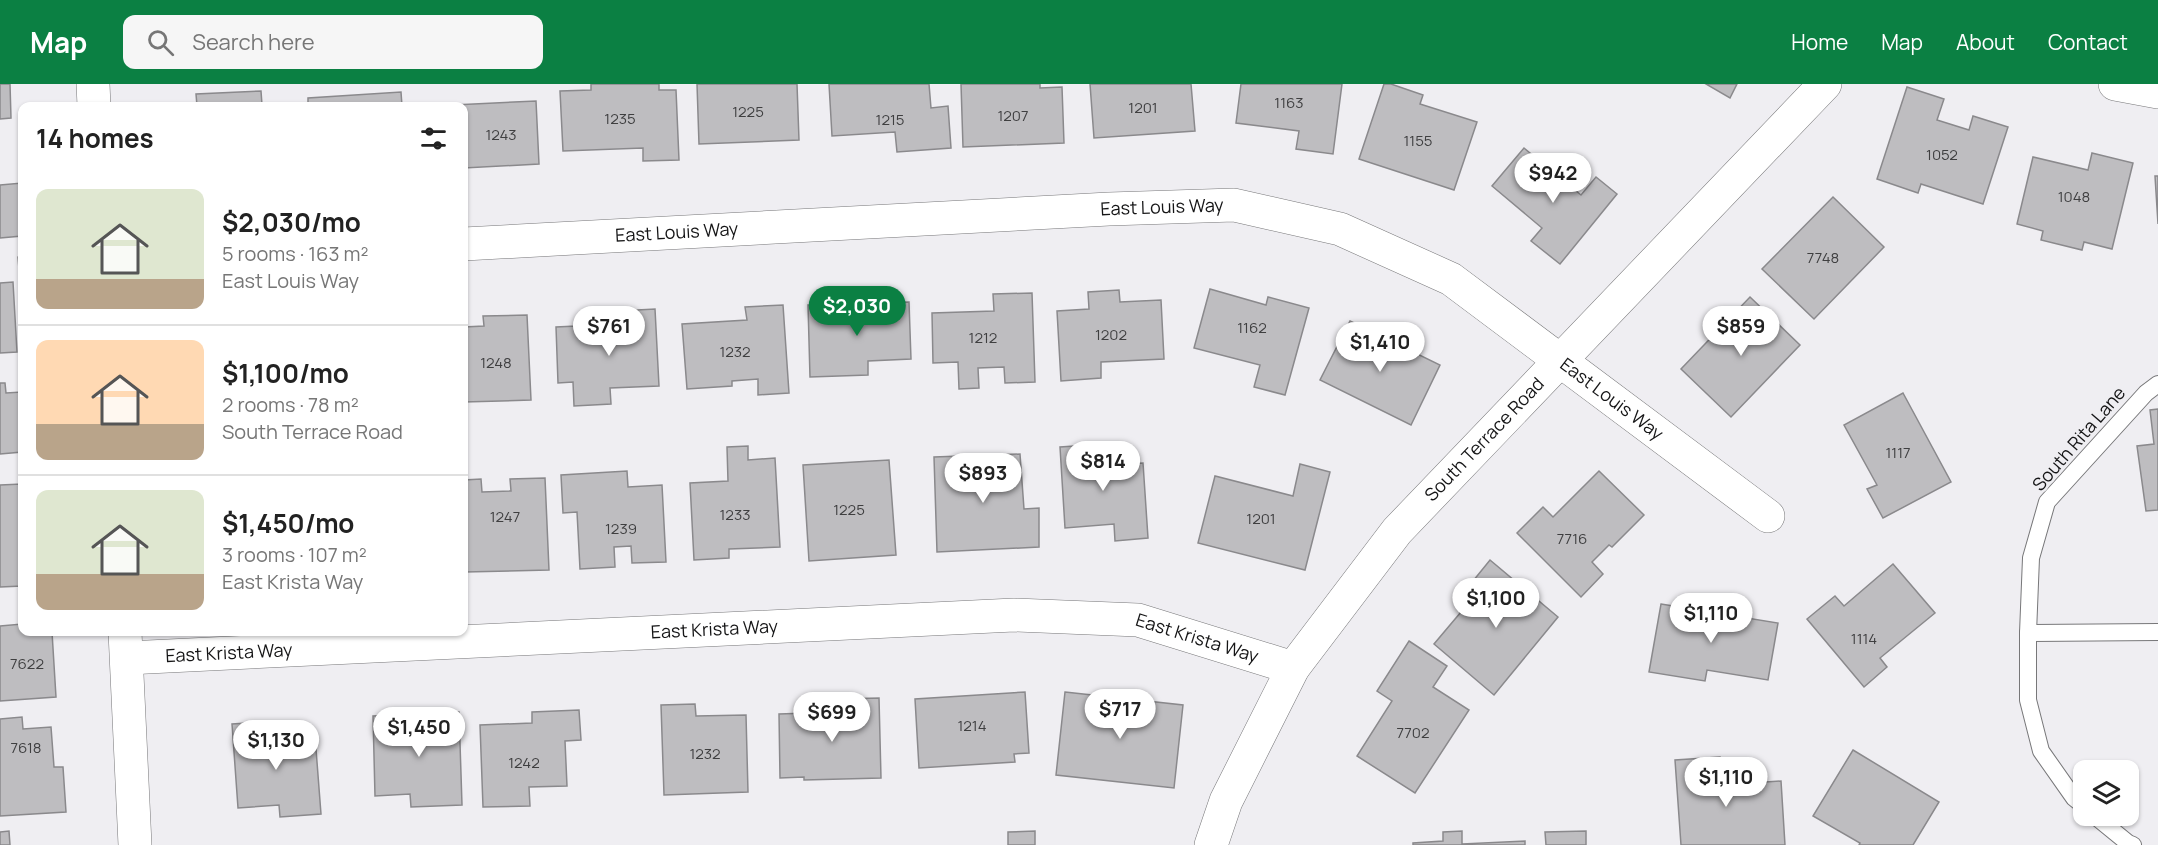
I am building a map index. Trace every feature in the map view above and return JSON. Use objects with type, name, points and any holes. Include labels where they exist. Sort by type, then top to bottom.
[{"type":"street","points":[[93,84],[94,102]]},
{"type":"street","name":"South Terrace Road","points":[[1212,845],[1226,801],[1293,668],[1397,531],[1825,84]]},
{"type":"street","points":[[2115,84],[2158,92]]},
{"type":"street","name":"East Louis Way","points":[[468,244],[1234,204],[1340,229],[1451,279],[1768,516]]},
{"type":"street","name":"East Krista Way","points":[[468,633],[1014,615],[1138,620],[1293,668]]},
{"type":"street","name":"East Krista Way","points":[[126,645],[392,636]]},
{"type":"street","points":[[126,645],[135,845]]},
{"type":"lane","name":"South Rita Lane","points":[[2073,797],[2041,751],[2028,700],[2031,558],[2047,502],[2146,393],[2158,384]]},
{"type":"lane","points":[[2028,633],[2158,632]]},
{"type":"lane","points":[[2108,826],[2130,844]]},
{"type":"building","points":[[0,84],[10,84],[11,118],[0,119]]},
{"type":"building","points":[[591,84],[659,84],[659,90],[676,90],[679,160],[643,161],[643,148],[563,151],[560,91],[591,90]]},
{"type":"building","points":[[697,84],[797,84],[799,140],[699,144]]},
{"type":"building","points":[[829,84],[929,84],[931,108],[948,106],[951,148],[897,152],[895,132],[832,136]]},
{"type":"building","points":[[961,84],[1040,84],[1040,88],[1062,87],[1064,143],[963,147]]},
{"type":"building","points":[[1090,84],[1191,84],[1195,131],[1094,138]]},
{"type":"building","points":[[1241,84],[1342,84],[1333,154],[1296,149],[1299,131],[1236,123]]},
{"type":"building","points":[[1384,84],[1391,84],[1423,95],[1420,104],[1477,122],[1454,190],[1359,159]]},
{"type":"building","points":[[1706,84],[1737,84],[1730,98]]},
{"type":"building","points":[[1907,87],[1944,99],[1937,120],[1969,130],[1973,116],[2008,127],[1983,204],[1921,184],[1918,193],[1877,179]]},
{"type":"building","points":[[261,91],[262,102],[197,102],[196,94]]},
{"type":"building","points":[[401,92],[402,102],[308,102],[308,98]]},
{"type":"building","points":[[536,101],[539,164],[468,168],[468,104]]},
{"type":"building","points":[[1524,148],[1581,195],[1596,177],[1617,194],[1560,264],[1531,241],[1542,228],[1492,186]]},
{"type":"building","points":[[2092,153],[2133,163],[2112,249],[2084,242],[2082,250],[2041,240],[2043,231],[2017,224],[2033,157],[2088,170]]},
{"type":"building","points":[[2155,176],[2158,176],[2158,224]]},
{"type":"building","points":[[18,183],[18,236],[0,238],[0,185]]},
{"type":"building","points":[[1833,197],[1884,247],[1814,319],[1762,269]]},
{"type":"building","points":[[13,282],[17,352],[0,353],[0,283]]},
{"type":"building","points":[[1210,289],[1266,305],[1268,297],[1309,308],[1285,395],[1254,387],[1260,365],[1194,348]]},
{"type":"building","points":[[1119,290],[1120,302],[1161,300],[1164,359],[1101,362],[1101,378],[1061,381],[1057,311],[1089,309],[1088,292]]},
{"type":"building","points":[[1032,293],[1035,382],[1005,383],[1004,367],[978,368],[979,388],[959,389],[958,362],[933,363],[932,313],[994,311],[993,294]]},
{"type":"building","points":[[1750,297],[1800,345],[1731,417],[1681,369]]},
{"type":"building","points":[[909,302],[911,359],[868,361],[868,375],[810,377],[808,305]]},
{"type":"building","points":[[783,305],[789,393],[758,395],[758,379],[732,381],[732,386],[687,389],[682,324],[747,320],[745,307]]},
{"type":"building","points":[[655,309],[659,386],[610,388],[611,404],[574,406],[573,382],[558,383],[556,327],[620,324],[619,311]]},
{"type":"building","points":[[527,315],[531,400],[468,402],[468,327],[484,326],[483,316]]},
{"type":"building","points":[[1350,321],[1440,365],[1411,425],[1320,380]]},
{"type":"building","points":[[0,383],[5,383],[6,393],[18,392],[18,452],[0,454]]},
{"type":"building","points":[[1903,393],[1951,482],[1883,518],[1867,489],[1877,485],[1844,425]]},
{"type":"building","points":[[2158,409],[2158,510],[2146,511],[2137,446],[2154,444],[2150,410]]},
{"type":"building","points":[[1106,444],[1107,465],[1143,463],[1148,538],[1115,541],[1114,524],[1065,528],[1060,447]]},
{"type":"building","points":[[748,446],[748,460],[775,458],[780,547],[729,549],[729,558],[694,560],[690,483],[728,481],[727,447]]},
{"type":"building","points":[[1020,454],[1024,509],[1039,508],[1039,547],[937,552],[934,457]]},
{"type":"building","points":[[889,460],[896,555],[809,561],[803,465]]},
{"type":"building","points":[[1300,464],[1330,472],[1305,570],[1198,543],[1215,476],[1293,496]]},
{"type":"building","points":[[627,471],[628,487],[662,485],[666,562],[632,563],[631,546],[614,547],[615,567],[580,569],[577,512],[563,513],[561,475]]},
{"type":"building","points":[[1599,471],[1644,515],[1612,547],[1609,545],[1592,562],[1603,574],[1581,597],[1517,533],[1543,507],[1553,517]]},
{"type":"building","points":[[545,478],[549,570],[468,572],[468,480],[481,479],[482,492],[511,491],[510,479]]},
{"type":"building","points":[[18,484],[18,586],[0,587],[0,485]]},
{"type":"building","points":[[1490,560],[1558,617],[1494,695],[1434,644],[1477,593],[1469,586]]},
{"type":"building","points":[[1893,564],[1935,613],[1880,658],[1887,667],[1864,687],[1807,619],[1835,596],[1844,606]]},
{"type":"building","points":[[1661,604],[1778,623],[1768,680],[1707,670],[1705,681],[1649,672]]},
{"type":"building","points":[[18,624],[18,636],[52,636],[56,697],[0,701],[0,626]]},
{"type":"building","points":[[1409,641],[1447,666],[1433,687],[1469,710],[1415,793],[1357,756],[1392,701],[1377,691]]},
{"type":"building","points":[[1025,692],[1029,753],[1014,754],[1015,762],[919,768],[915,699]]},
{"type":"building","points":[[1065,692],[1183,705],[1174,788],[1056,775]]},
{"type":"building","points":[[879,698],[881,778],[804,780],[804,777],[780,778],[779,714],[839,712],[839,699]]},
{"type":"building","points":[[695,704],[696,716],[746,715],[748,792],[664,795],[661,705]]},
{"type":"building","points":[[579,710],[581,740],[565,741],[567,786],[529,787],[530,806],[483,807],[480,725],[532,723],[532,712]]},
{"type":"building","points":[[459,712],[462,805],[411,807],[410,794],[375,796],[373,716]]},
{"type":"building","points":[[22,717],[23,729],[51,727],[54,767],[63,767],[66,812],[0,816],[0,719]]},
{"type":"building","points":[[266,722],[268,739],[315,736],[321,814],[280,817],[279,805],[238,808],[232,724]]},
{"type":"building","points":[[1853,750],[1939,802],[1913,845],[1859,845],[1860,843],[1813,816]]},
{"type":"building","points":[[1720,757],[1722,785],[1781,781],[1785,845],[1681,845],[1675,760]]},
{"type":"building","points":[[9,831],[10,845],[0,845],[0,832]]},
{"type":"building","points":[[1035,831],[1035,845],[1008,845],[1008,832]]},
{"type":"building","points":[[1462,831],[1462,844],[1525,841],[1525,845],[1413,845],[1413,843],[1443,841],[1443,832]]},
{"type":"building","points":[[1586,831],[1586,845],[1546,845],[1545,832]]}]
